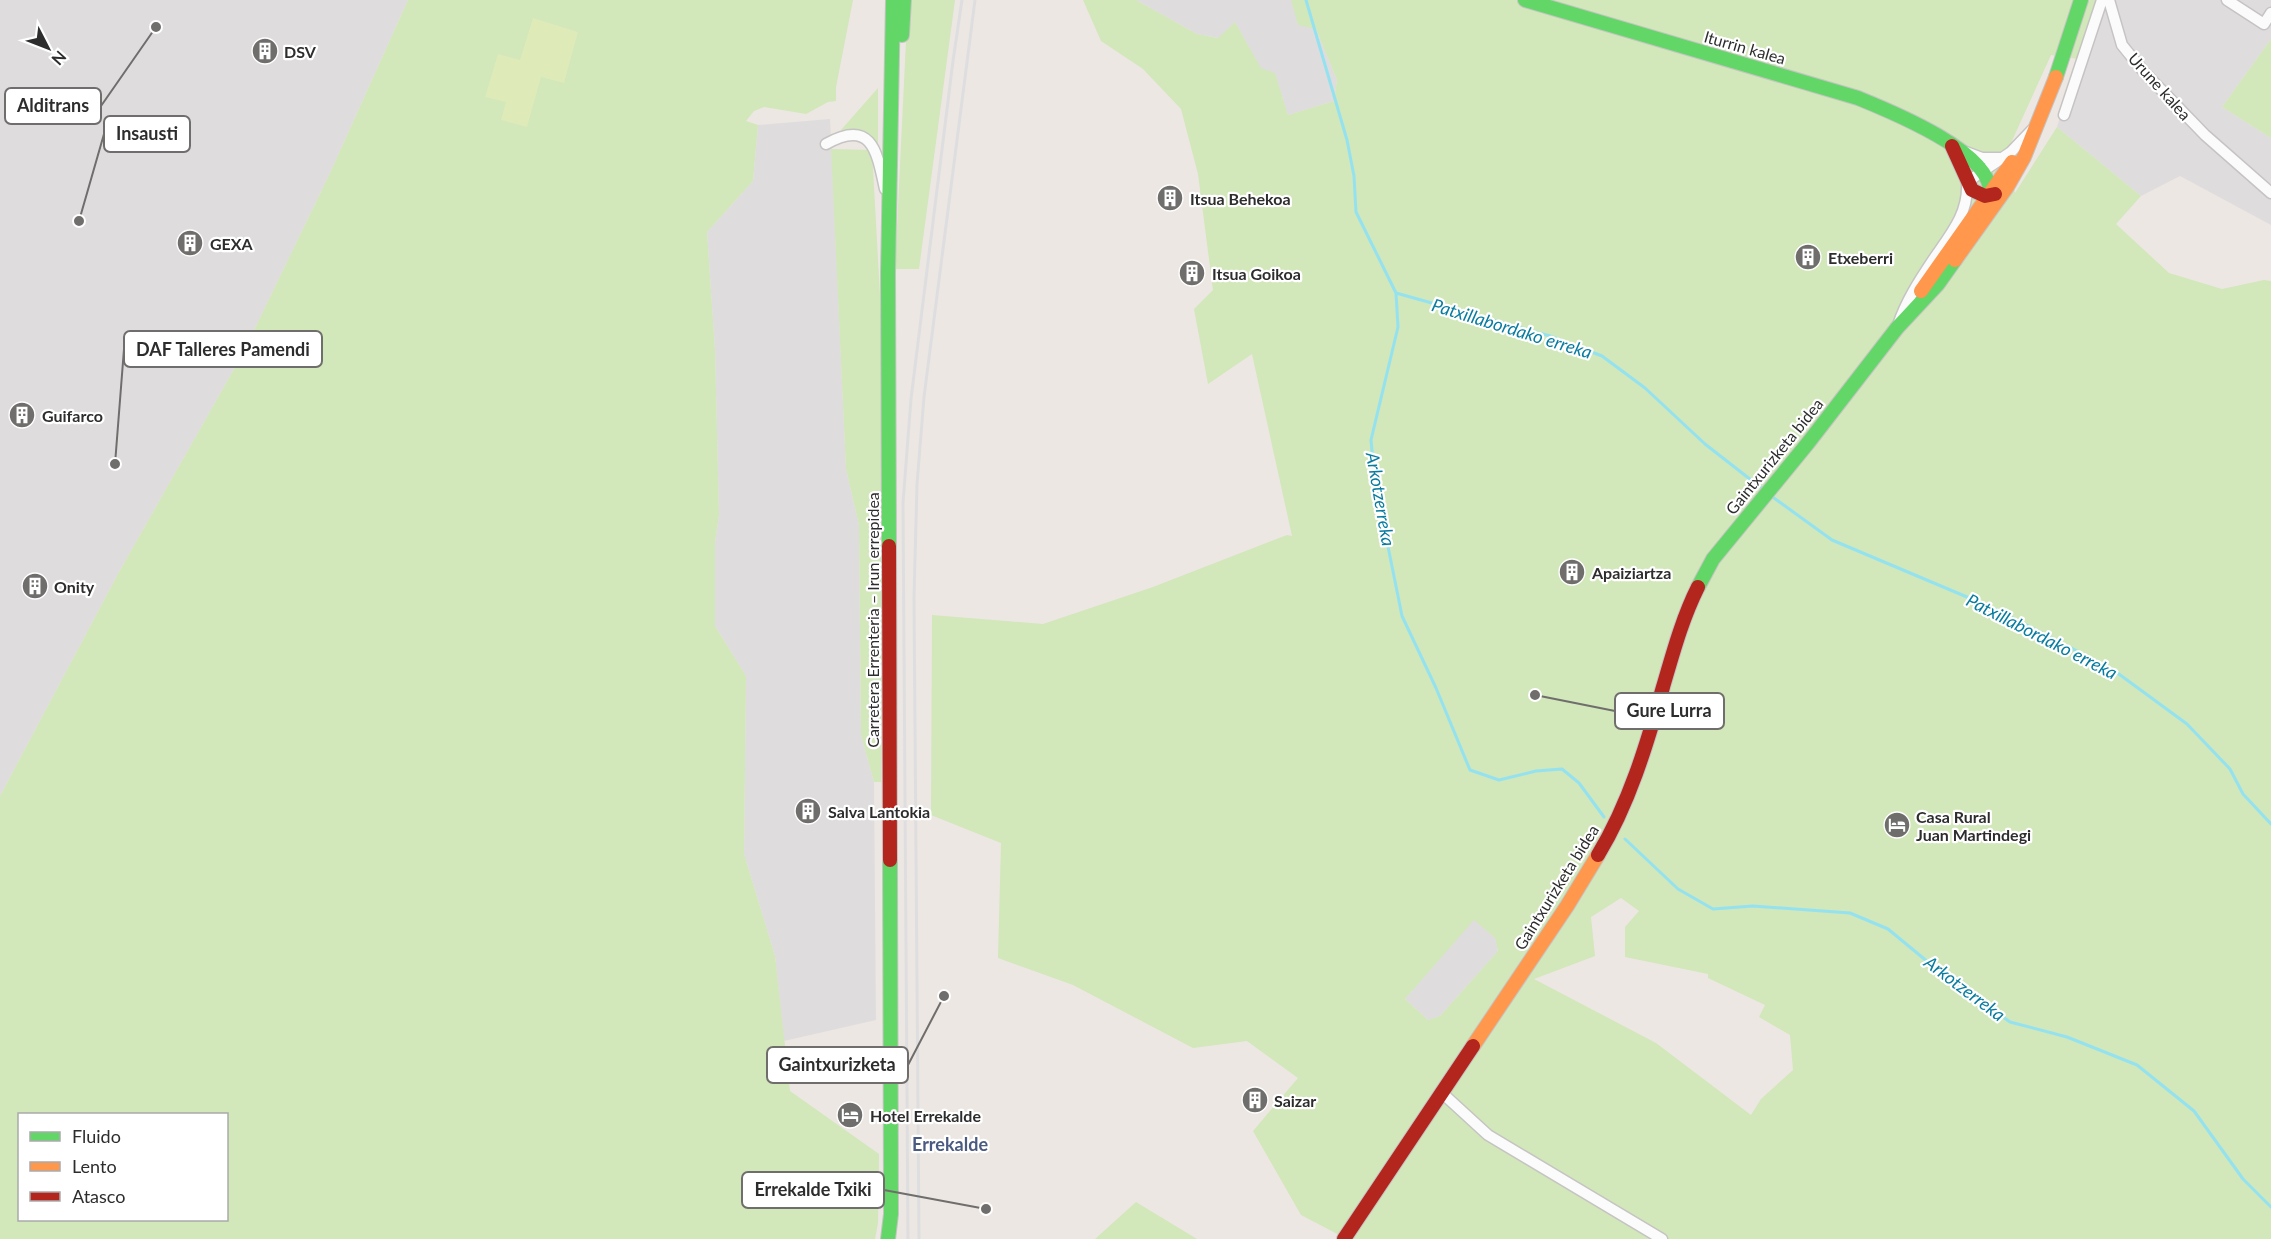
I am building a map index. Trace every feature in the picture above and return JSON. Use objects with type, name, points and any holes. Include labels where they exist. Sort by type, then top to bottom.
[{"type":"main road","points":[[883,0],[885,74],[891,84]]},
{"type":"main road","name":"Carretera Errenteria – Irun errepidea","points":[[888,1239],[891,1214],[889,207],[893,0]]},
{"type":"main road","points":[[890,118],[897,99],[904,0]]},
{"type":"main road","name":"Iturrin kalea","points":[[1525,0],[1858,98],[1905,117],[1955,145],[1981,172],[1989,195]]},
{"type":"main road","name":"Gaintxurizketa bidea","points":[[1344,1239],[1603,847],[1636,773],[1685,613],[1702,576],[1725,542],[1808,443],[1897,328],[1938,284],[2007,187],[2024,157],[2053,85],[2081,0]]},
{"type":"main road","name":"Gaintxurizketa bidea","points":[[1897,328],[1918,294],[2036,127]]},
{"type":"main road","points":[[1955,145],[1967,182],[1977,193],[1989,195],[2007,187]]},
{"type":"main road","name":"Gaintxurizketa bidea","points":[[1967,243],[1972,229],[1988,206],[1989,195]]},
{"type":"street","points":[[2064,115],[2102,0]]},
{"type":"street","name":"Urune kalea","points":[[2109,0],[2122,45],[2205,135],[2271,193]]},
{"type":"street","points":[[2227,0],[2264,24],[2271,13]]},
{"type":"street","points":[[1897,328],[1913,291],[1960,220],[1966,205],[1967,182],[2003,158],[2036,127]]},
{"type":"street","points":[[826,144],[841,135],[850,133],[862,136],[873,144],[889,207]]},
{"type":"street","name":"Iturrin kalea","points":[[1955,145],[1982,158],[2003,158]]},
{"type":"street","points":[[1441,1092],[1488,1135],[1662,1239]]},
{"type":"shaded area","points":[[0,0],[408,0],[330,173],[242,355],[119,572],[0,796]]},
{"type":"shaded area","points":[[1136,0],[1304,0],[1337,80],[1334,101],[1288,115],[1275,74],[1261,69],[1235,22],[1219,38],[1197,34]]},
{"type":"shaded area","points":[[2096,0],[2271,0],[2271,39],[2222,107],[2271,138],[2271,225],[2180,176],[2141,196],[2057,127]]},
{"type":"shaded area","points":[[830,119],[846,469],[859,525],[861,735],[874,782],[876,1020],[784,1041],[775,956],[744,854],[746,676],[715,626],[715,542],[719,515],[715,350],[707,232],[753,181],[758,125]]},
{"type":"shaded area","points":[[1474,919],[1495,938],[1498,951],[1440,1016],[1428,1020],[1405,999]]},
{"type":"green space","points":[[408,0],[853,0],[836,87],[836,101],[828,102],[806,114],[764,107],[754,111],[746,121],[758,125],[753,181],[707,232],[715,350],[719,515],[715,542],[715,626],[746,676],[744,854],[775,956],[790,1091],[879,1154],[878,1223],[875,1239],[0,1239],[0,796],[119,572],[242,355],[330,173]]},
{"type":"green space","points":[[908,0],[955,0],[919,269],[895,269]]},
{"type":"green space","points":[[1083,0],[1136,0],[1197,34],[1218,38],[1235,22],[1261,68],[1275,73],[1288,115],[1334,101],[1337,80],[1316,29],[1298,25],[1291,0],[2096,0],[2078,59],[2051,55],[2006,154],[2015,193],[2057,127],[2141,196],[2116,224],[2169,273],[2222,289],[2264,280],[2271,281],[2271,1239],[1347,1239],[1301,1215],[1253,1131],[1298,1078],[1247,1041],[1193,1048],[1073,985],[998,958],[1001,843],[931,815],[932,615],[1043,624],[1153,587],[1287,535],[1292,536],[1252,354],[1208,384],[1194,309],[1213,290],[1198,174],[1181,109],[1143,69],[1101,41]],"holes":[[[1621,898],[1639,911],[1625,927],[1625,957],[1708,974],[1708,978],[1765,1005],[1759,1017],[1790,1035],[1793,1070],[1761,1099],[1751,1115],[1656,1043],[1534,979],[1595,956],[1591,917]],[[1474,920],[1495,938],[1498,951],[1440,1016],[1428,1020],[1405,999]]]},
{"type":"green space","points":[[533,18],[578,32],[564,83],[541,77],[527,127],[501,120],[506,102],[485,97],[498,54],[520,60]]},
{"type":"green space","points":[[2271,39],[2271,138],[2222,107]]},
{"type":"green space","points":[[878,88],[878,145],[870,136],[861,132],[841,130]]},
{"type":"green space","points":[[831,149],[872,150],[883,351],[881,782],[874,782],[861,735],[859,525],[846,469]]},
{"type":"green space","points":[[1136,1202],[1197,1239],[1095,1239]]},
{"type":"waterway","name":"Arkotzerreka","points":[[1306,0],[1347,140],[1354,176],[1356,212],[1396,293],[1398,327],[1371,440],[1375,482],[1402,616],[1436,688],[1470,770],[1499,780],[1536,771],[1562,769],[1579,783],[1604,817]]},
{"type":"waterway","name":"Patxillabordako erreka","points":[[1396,293],[1550,336],[1602,356],[1645,388],[1705,444],[1760,487]]},
{"type":"waterway","name":"Patxillabordako erreka","points":[[1774,498],[1832,540],[1993,608],[2112,669],[2187,724],[2230,769],[2243,794],[2271,824]]},
{"type":"waterway","name":"Arkotzerreka","points":[[1625,839],[1678,889],[1713,909],[1753,906],[1850,913],[1888,929],[1940,972],[2010,1022],[2067,1037],[2137,1065],[2194,1111],[2243,1179],[2271,1207]]},
{"type":"railway","points":[[908,1239],[903,503],[911,399],[962,0]]},
{"type":"railway","points":[[919,1239],[914,597],[917,484],[924,397],[975,0]]},
{"type":"traffic: fast","points":[[889,546],[888,273],[893,0]]},
{"type":"traffic: fast","points":[[902,35],[904,0]]},
{"type":"traffic: fast","points":[[1525,0],[1858,98],[1914,123],[1958,148],[1975,163],[1986,178],[1990,193],[1984,211]]},
{"type":"traffic: fast","points":[[2056,77],[2081,0]]},
{"type":"traffic: fast","points":[[1698,587],[1713,559],[1808,443],[1897,328],[1938,284],[1955,260]]},
{"type":"traffic: fast","points":[[888,1239],[891,1214],[890,860]]},
{"type":"traffic: slow","points":[[1955,260],[2007,187],[2024,157],[2056,77]]},
{"type":"traffic: slow","points":[[1921,291],[2012,162]]},
{"type":"traffic: slow","points":[[1473,1046],[1567,906],[1598,855]]},
{"type":"traffic: jam","points":[[1952,146],[1972,190],[1985,196],[1995,194]]},
{"type":"traffic: jam","points":[[889,546],[890,860]]},
{"type":"traffic: jam","points":[[1598,855],[1619,815],[1636,773],[1678,636],[1698,587]]},
{"type":"traffic: jam","points":[[1344,1239],[1473,1046]]},
{"type":"place","name":"Alditrans","points":[[156,27]]},
{"type":"place","name":"DSV","points":[[265,51]]},
{"type":"place","name":"Itsua Behekoa","points":[[1170,198]]},
{"type":"place","name":"Insausti","points":[[79,221]]},
{"type":"place","name":"GEXA","points":[[190,243]]},
{"type":"place","name":"Etxeberri","points":[[1808,257]]},
{"type":"place","name":"Itsua Goikoa","points":[[1192,273]]},
{"type":"place","name":"Guifarco","points":[[22,415]]},
{"type":"place","name":"DAF Talleres Pamendi","points":[[115,464]]},
{"type":"place","name":"Apaiziartza","points":[[1572,572]]},
{"type":"place","name":"Onity","points":[[35,586]]},
{"type":"place","name":"Gure Lurra","points":[[1535,695]]},
{"type":"place","name":"Salva Lantokia","points":[[808,811]]},
{"type":"place","name":"Casa Rural Juan Martindegi","points":[[1897,825]]},
{"type":"place","name":"Gaintxurizketa","points":[[944,996]]},
{"type":"place","name":"Saizar","points":[[1255,1100]]},
{"type":"place","name":"Hotel Errekalde","points":[[850,1115]]},
{"type":"place","name":"Errekalde Txiki","points":[[986,1209]]},
{"type":"district","name":"Errekalde","points":[[950,1144]]}]
